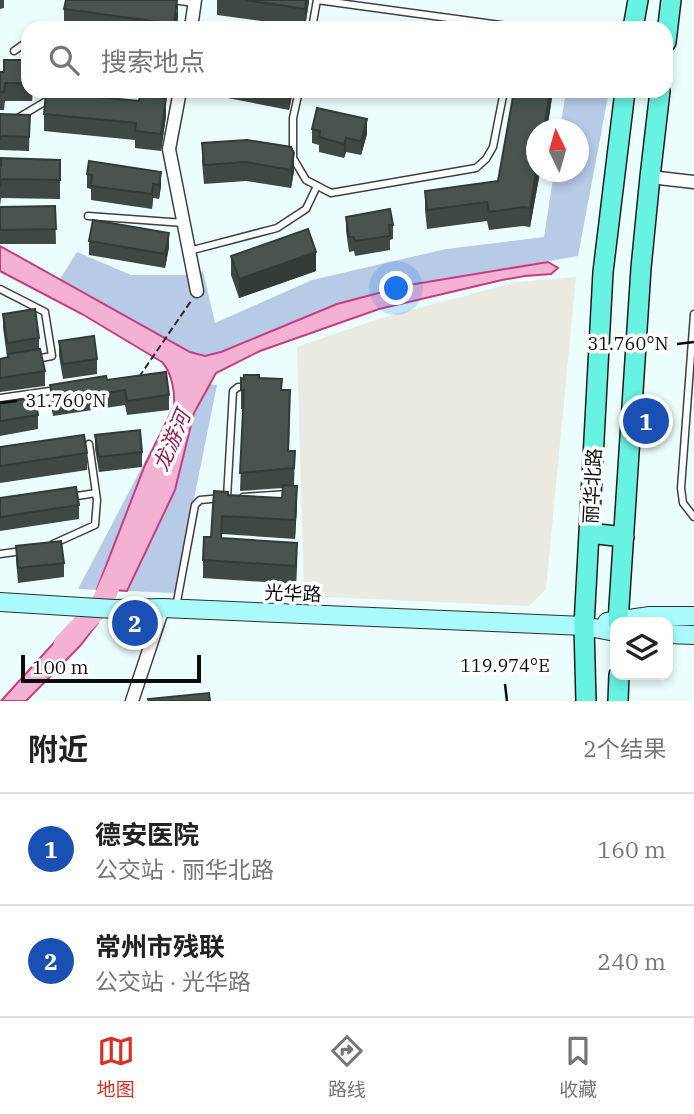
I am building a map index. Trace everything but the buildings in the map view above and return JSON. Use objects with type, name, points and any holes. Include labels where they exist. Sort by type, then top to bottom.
[{"type":"main road","points":[[634,21],[638,0]]},
{"type":"main road","points":[[668,21],[671,0]]},
{"type":"main road","name":"丽华北路","points":[[586,701],[584,626],[604,263],[624,98]]},
{"type":"main road","name":"丽华北路","points":[[618,617],[642,259],[659,98]]},
{"type":"main road","points":[[589,533],[624,537]]},
{"type":"main road","name":"光华路","points":[[0,602],[114,609],[169,608],[610,625]]},
{"type":"main road","name":"光华路","points":[[646,617],[694,616]]},
{"type":"main road","points":[[673,634],[694,635]]},
{"type":"main road","points":[[618,701],[619,680]]},
{"type":"street","points":[[192,21],[195,2]]},
{"type":"street","points":[[179,98],[169,149],[197,291]]},
{"type":"street","points":[[650,177],[694,182]]},
{"type":"street","points":[[132,701],[169,608]]},
{"type":"lane","points":[[172,0],[195,2]]},
{"type":"lane","points":[[313,21],[317,0],[468,21]]},
{"type":"lane","points":[[14,51],[21,46]]},
{"type":"lane","points":[[297,98],[293,118],[293,158],[306,180],[331,193],[476,169],[493,147],[503,98]]},
{"type":"lane","points":[[0,119],[16,119],[48,100],[57,99]]},
{"type":"lane","points":[[162,109],[176,110]]},
{"type":"lane","points":[[189,251],[277,228],[306,209],[317,186]]},
{"type":"lane","points":[[88,216],[184,223]]},
{"type":"lane","points":[[0,289],[45,312],[51,356],[26,360]]},
{"type":"lane","points":[[694,314],[681,488],[683,503],[694,517]]},
{"type":"lane","points":[[227,498],[233,391],[238,387],[250,387]]},
{"type":"lane","points":[[0,398],[69,388]]},
{"type":"lane","points":[[76,446],[100,443]]},
{"type":"lane","points":[[41,549],[95,526],[97,500],[89,444]]},
{"type":"lane","points":[[68,497],[96,493]]},
{"type":"lane","points":[[169,608],[195,505],[201,500],[294,493]]},
{"type":"lane","points":[[0,554],[28,551]]},
{"type":"path","points":[[137,379],[197,291]]},
{"type":"shaded area","points":[[565,98],[608,98],[578,256],[409,285],[337,304],[206,356],[190,352],[60,279],[77,252],[131,275],[185,275],[203,271],[215,323],[312,280],[446,249],[544,237],[552,182],[589,182],[589,119],[562,119]]},
{"type":"shaded area","points":[[576,277],[546,589],[529,606],[304,596],[297,347],[381,318],[517,282]]},
{"type":"shaded area","points":[[171,379],[217,385],[175,593],[78,589],[174,406],[175,395]]},
{"type":"water","points":[[0,246],[190,352],[205,356],[221,352],[337,304],[409,285],[548,262],[558,268],[551,274],[502,280],[379,309],[260,351],[216,373],[194,413],[175,490],[127,591],[97,589],[145,465],[174,406],[170,377],[162,362],[82,314],[0,271]]},
{"type":"water","points":[[97,624],[80,646],[26,701],[1,701],[70,625]]},
{"type":"waterway","name":"龙游河","points":[[64,644],[101,605],[119,565]]},
{"type":"place","name":"德安医院","points":[[646,421]]},
{"type":"place","name":"常州市残联","points":[[135,623]]}]
